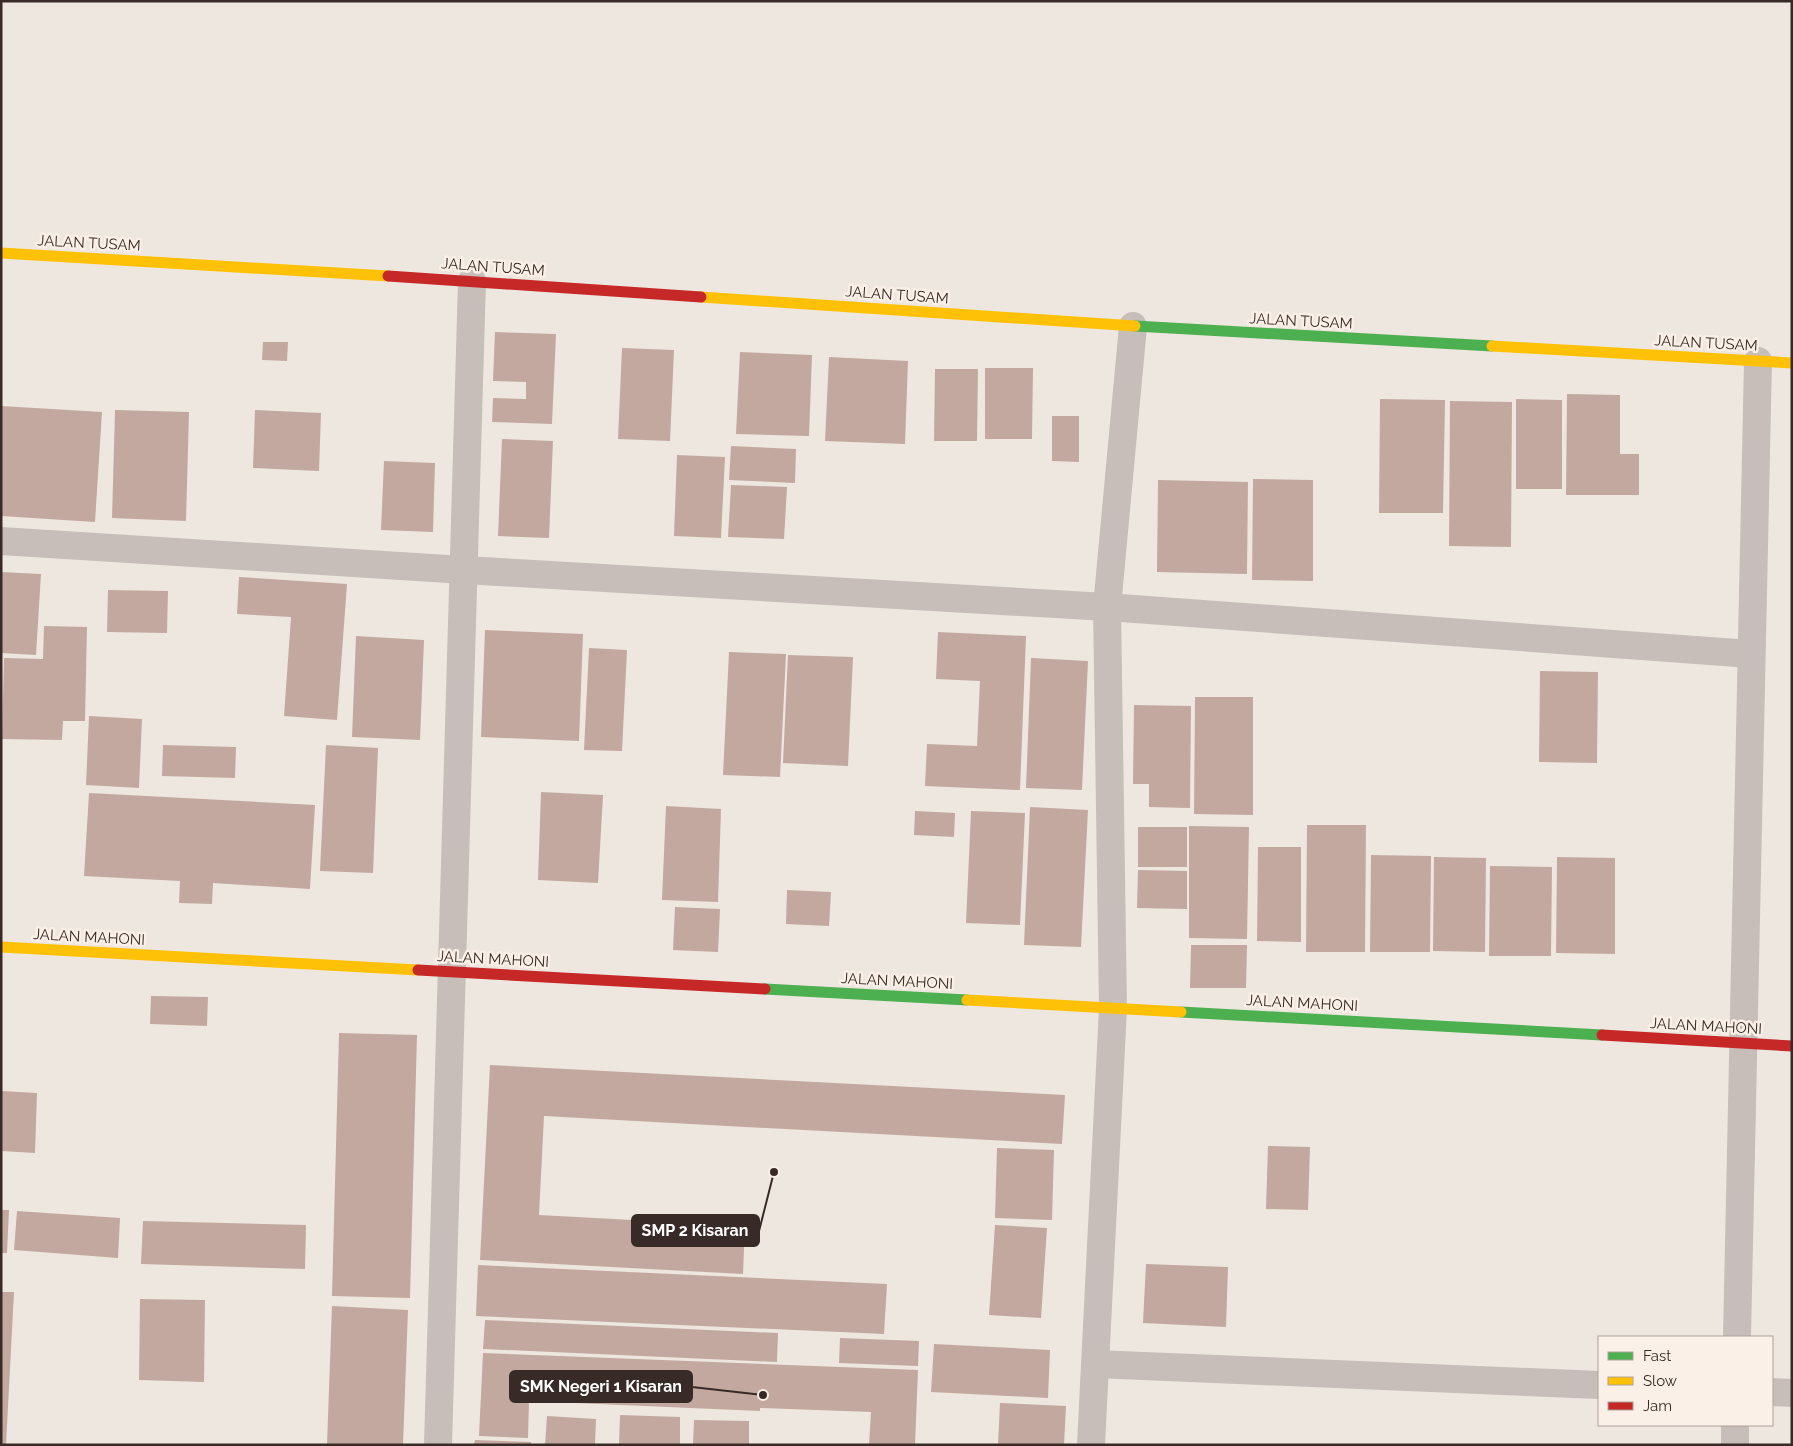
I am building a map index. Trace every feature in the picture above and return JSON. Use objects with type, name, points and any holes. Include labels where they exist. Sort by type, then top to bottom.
[{"type":"street","name":"JALAN TUSAM","points":[[1,253],[472,281],[1133,326],[1792,363]]},
{"type":"street","points":[[438,1445],[472,281]]},
{"type":"street","points":[[1091,1445],[1113,1008],[1108,607],[1133,326]]},
{"type":"street","points":[[1737,1336],[1758,362]]},
{"type":"street","points":[[1,541],[1108,607],[1751,654]]},
{"type":"street","name":"JALAN MAHONI","points":[[1,947],[1792,1046]]},
{"type":"street","points":[[1095,1364],[1598,1385]]},
{"type":"street","points":[[1773,1392],[1792,1393]]},
{"type":"street","points":[[1735,1426],[1735,1445]]},
{"type":"building","points":[[495,332],[556,334],[552,424],[492,422],[493,398],[526,399],[526,382],[493,381]]},
{"type":"building","points":[[263,342],[288,342],[287,361],[262,360]]},
{"type":"building","points":[[622,348],[674,350],[670,441],[618,439]]},
{"type":"building","points":[[740,352],[812,355],[809,436],[736,434]]},
{"type":"building","points":[[829,357],[908,361],[905,444],[825,441]]},
{"type":"building","points":[[985,368],[1033,368],[1032,439],[985,439]]},
{"type":"building","points":[[935,369],[978,369],[977,441],[934,441]]},
{"type":"building","points":[[1567,394],[1620,395],[1620,454],[1639,454],[1639,495],[1566,495]]},
{"type":"building","points":[[1380,399],[1445,400],[1443,513],[1379,513]]},
{"type":"building","points":[[1516,399],[1562,400],[1562,489],[1516,489]]},
{"type":"building","points":[[1450,401],[1512,402],[1511,547],[1449,546]]},
{"type":"building","points":[[1,406],[102,412],[95,522],[1,516]]},
{"type":"building","points":[[115,410],[189,412],[186,521],[112,518]]},
{"type":"building","points":[[255,410],[321,413],[319,471],[253,468]]},
{"type":"building","points":[[1052,416],[1079,416],[1079,462],[1052,461]]},
{"type":"building","points":[[502,439],[553,441],[549,538],[498,536]]},
{"type":"building","points":[[731,446],[796,449],[795,483],[729,480]]},
{"type":"building","points":[[677,455],[725,457],[721,538],[674,536]]},
{"type":"building","points":[[384,461],[435,463],[433,532],[381,530]]},
{"type":"building","points":[[1253,479],[1313,480],[1313,581],[1252,580]]},
{"type":"building","points":[[1158,480],[1248,482],[1247,574],[1157,572]]},
{"type":"building","points":[[731,485],[787,487],[784,539],[728,537]]},
{"type":"building","points":[[1,572],[41,574],[36,655],[1,653]]},
{"type":"building","points":[[239,577],[347,584],[337,720],[284,716],[291,617],[237,614]]},
{"type":"building","points":[[108,590],[168,591],[167,633],[107,632]]},
{"type":"building","points":[[44,626],[87,627],[85,721],[63,721],[62,740],[2,739],[4,658],[43,659]]},
{"type":"building","points":[[485,630],[583,634],[579,741],[481,737]]},
{"type":"building","points":[[938,632],[1026,636],[1020,790],[925,786],[927,744],[977,746],[980,681],[936,679]]},
{"type":"building","points":[[356,636],[424,640],[420,740],[352,737]]},
{"type":"building","points":[[589,648],[627,650],[622,751],[584,750]]},
{"type":"building","points":[[729,652],[786,654],[780,777],[723,775]]},
{"type":"building","points":[[788,655],[853,657],[848,766],[783,763]]},
{"type":"building","points":[[1031,658],[1088,661],[1082,790],[1026,788]]},
{"type":"building","points":[[1540,671],[1598,672],[1597,763],[1539,762]]},
{"type":"building","points":[[1195,697],[1253,697],[1253,815],[1194,814]]},
{"type":"building","points":[[1134,705],[1191,706],[1190,808],[1149,807],[1149,784],[1133,784]]},
{"type":"building","points":[[89,716],[142,719],[139,788],[86,785]]},
{"type":"building","points":[[163,745],[236,747],[235,778],[162,776]]},
{"type":"building","points":[[326,745],[378,748],[373,873],[320,871]]},
{"type":"building","points":[[541,792],[603,795],[598,883],[538,880]]},
{"type":"building","points":[[89,793],[315,805],[310,889],[213,883],[212,904],[179,903],[180,881],[84,876]]},
{"type":"building","points":[[666,806],[721,809],[718,902],[662,900]]},
{"type":"building","points":[[1030,807],[1088,810],[1081,947],[1024,945]]},
{"type":"building","points":[[915,811],[955,813],[954,837],[914,835]]},
{"type":"building","points":[[971,811],[1025,813],[1020,925],[966,923]]},
{"type":"building","points":[[1307,825],[1366,825],[1365,952],[1306,952]]},
{"type":"building","points":[[1189,826],[1249,827],[1247,939],[1189,938]]},
{"type":"building","points":[[1138,827],[1187,827],[1187,867],[1138,867]]},
{"type":"building","points":[[1258,847],[1301,847],[1301,942],[1257,941]]},
{"type":"building","points":[[1371,855],[1431,856],[1430,952],[1370,952]]},
{"type":"building","points":[[1434,857],[1486,858],[1485,952],[1433,951]]},
{"type":"building","points":[[1557,857],[1615,858],[1615,954],[1556,953]]},
{"type":"building","points":[[1490,866],[1552,867],[1551,956],[1489,956]]},
{"type":"building","points":[[1138,870],[1187,871],[1187,909],[1137,908]]},
{"type":"building","points":[[787,890],[831,892],[829,926],[786,924]]},
{"type":"building","points":[[675,907],[720,909],[718,952],[673,950]]},
{"type":"building","points":[[1191,945],[1247,945],[1246,988],[1190,988]]},
{"type":"building","points":[[151,996],[208,997],[207,1026],[150,1024]]},
{"type":"building","points":[[339,1033],[417,1035],[410,1298],[332,1296]]},
{"type":"building","points":[[490,1065],[1065,1095],[1062,1144],[544,1116],[539,1215],[745,1226],[743,1274],[480,1260]]},
{"type":"building","points":[[1,1091],[37,1093],[35,1153],[1,1151]]},
{"type":"building","points":[[1268,1146],[1310,1147],[1308,1210],[1266,1209]]},
{"type":"building","points":[[997,1148],[1054,1150],[1052,1220],[995,1218]]},
{"type":"building","points":[[1,1210],[9,1210],[7,1253],[1,1253]]},
{"type":"building","points":[[17,1211],[120,1218],[118,1258],[14,1250]]},
{"type":"building","points":[[143,1221],[306,1225],[305,1269],[141,1264]]},
{"type":"building","points":[[995,1225],[1047,1228],[1041,1318],[989,1315]]},
{"type":"building","points":[[1146,1264],[1228,1267],[1226,1327],[1143,1323]]},
{"type":"building","points":[[478,1265],[887,1284],[884,1334],[476,1316]]},
{"type":"building","points":[[1,1292],[14,1292],[6,1445],[1,1445]]},
{"type":"building","points":[[140,1299],[205,1300],[204,1382],[139,1380]]},
{"type":"building","points":[[332,1306],[408,1310],[403,1445],[327,1445]]},
{"type":"building","points":[[485,1320],[778,1333],[777,1362],[483,1349]]},
{"type":"building","points":[[840,1338],[919,1341],[918,1366],[839,1363]]},
{"type":"building","points":[[934,1344],[1050,1350],[1048,1398],[931,1392]]},
{"type":"building","points":[[483,1353],[918,1370],[915,1445],[869,1445],[871,1412],[760,1408],[760,1411],[529,1401],[528,1438],[479,1436]]},
{"type":"building","points":[[1000,1403],[1066,1406],[1064,1445],[998,1445]]},
{"type":"building","points":[[620,1415],[680,1417],[680,1445],[619,1445]]},
{"type":"building","points":[[547,1416],[596,1419],[595,1445],[545,1445]]},
{"type":"building","points":[[694,1420],[749,1421],[749,1445],[693,1445]]},
{"type":"building","points":[[475,1440],[531,1442],[531,1445],[474,1445]]},
{"type":"traffic: fast","points":[[1135,326],[1492,346]]},
{"type":"traffic: fast","points":[[765,989],[967,1000]]},
{"type":"traffic: fast","points":[[1181,1012],[1602,1035]]},
{"type":"traffic: slow","points":[[1,253],[388,276]]},
{"type":"traffic: slow","points":[[701,297],[1135,326]]},
{"type":"traffic: slow","points":[[1492,346],[1792,363]]},
{"type":"traffic: slow","points":[[1,947],[418,970]]},
{"type":"traffic: slow","points":[[967,1000],[1181,1012]]},
{"type":"traffic: jam","points":[[388,276],[701,297]]},
{"type":"traffic: jam","points":[[418,970],[765,989]]},
{"type":"traffic: jam","points":[[1602,1035],[1792,1046]]},
{"type":"place","name":"SMP 2 Kisaran","points":[[774,1172]]},
{"type":"place","name":"SMK Negeri 1 Kisaran","points":[[763,1395]]}]
